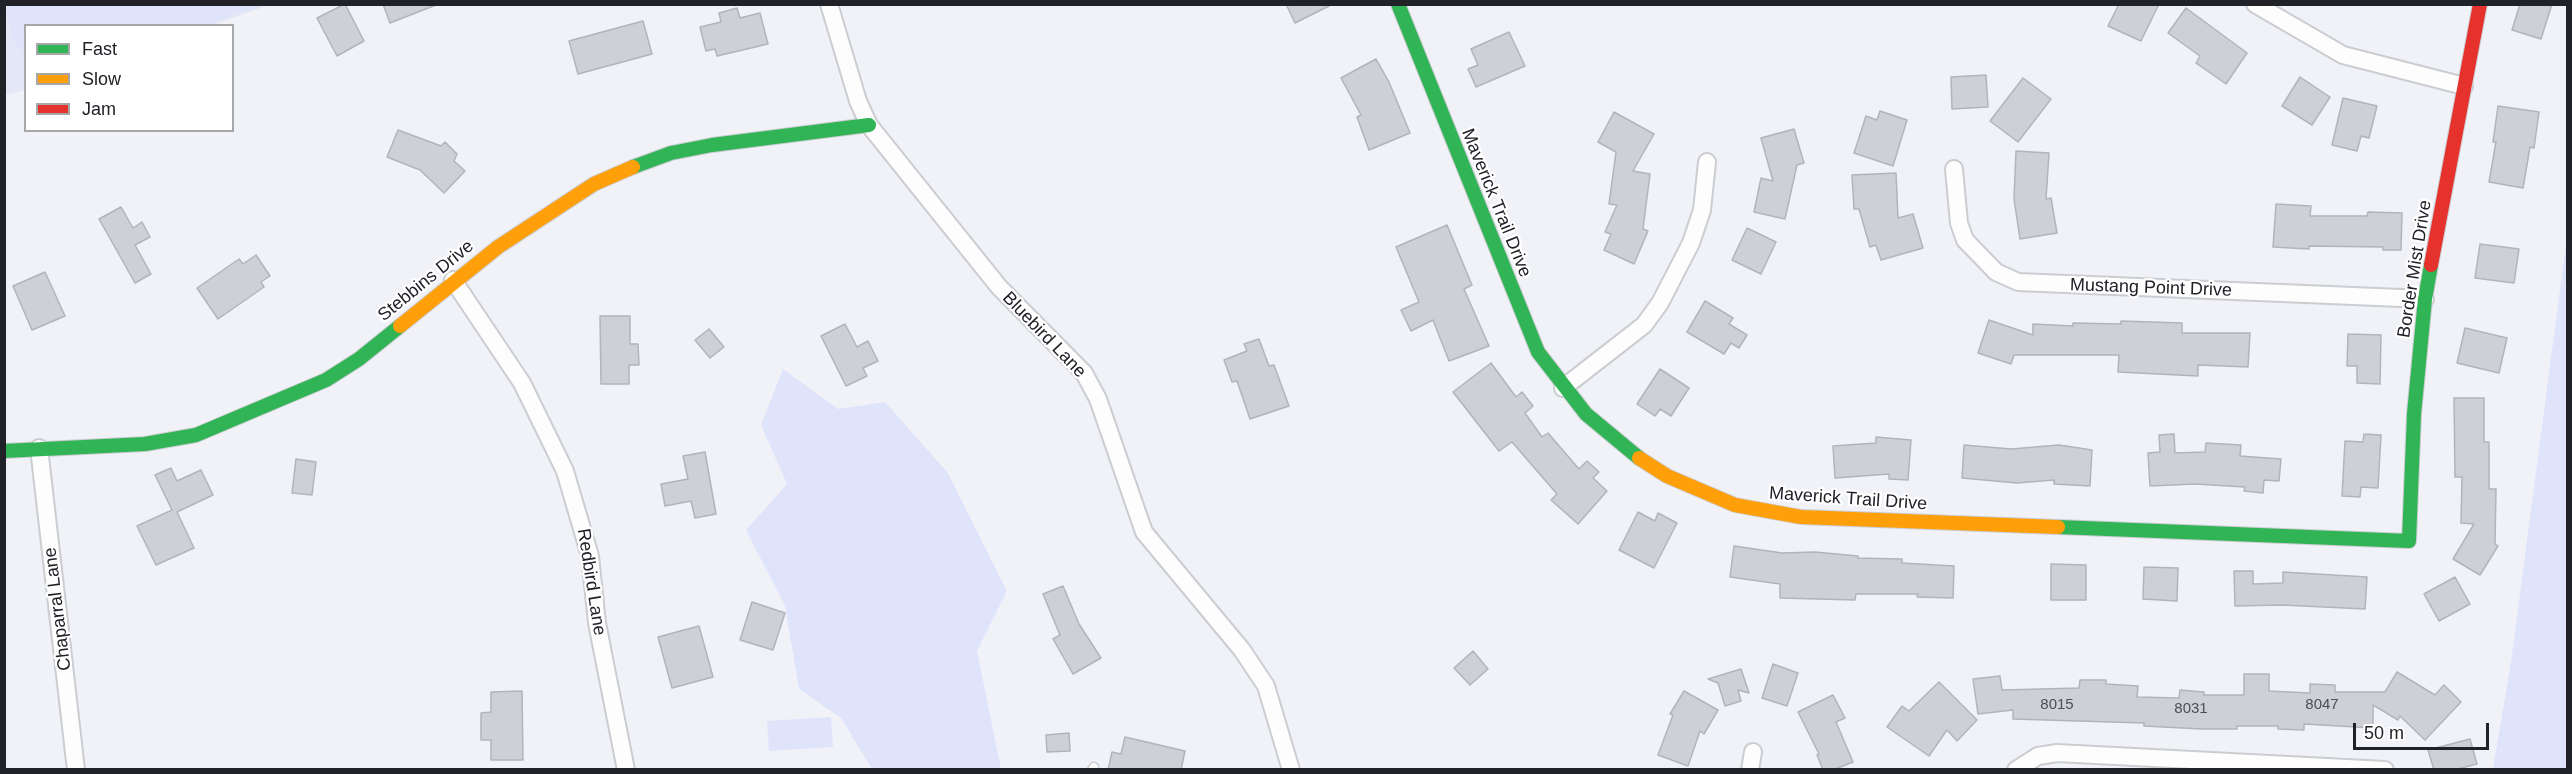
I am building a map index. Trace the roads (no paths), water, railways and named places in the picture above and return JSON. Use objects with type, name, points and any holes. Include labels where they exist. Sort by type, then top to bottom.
[{"type":"street","name":"Bluebird Lane","points":[[830,4],[858,101],[869,125],[999,287],[1084,373],[1098,399],[1144,532],[1242,650],[1266,686],[1291,770]]},
{"type":"street","name":"Maverick Trail Drive","points":[[1398,4],[1526,326],[1539,352],[1563,388],[1608,434],[1667,476],[1735,505],[1765,513],[1813,518],[2409,541]]},
{"type":"street","points":[[2255,4],[2343,55],[2464,86]]},
{"type":"street","name":"Border Mist Drive","points":[[2409,541],[2414,414],[2425,298],[2480,4]]},
{"type":"street","name":"Stebbins Drive","points":[[4,452],[39,448],[145,444],[196,435],[220,427],[326,380],[358,358],[453,280],[558,206],[594,184],[671,153],[712,145],[869,125]]},
{"type":"street","points":[[1563,388],[1644,325],[1660,303],[1691,243],[1702,210],[1707,162]]},
{"type":"street","name":"Mustang Point Drive","points":[[1954,169],[1959,223],[1965,240],[1996,272],[2018,282],[2425,298]]},
{"type":"street","name":"Redbird Lane","points":[[453,280],[522,383],[565,471],[590,556],[597,623],[626,770]]},
{"type":"street","name":"Chaparral Lane","points":[[39,448],[76,770]]},
{"type":"street","points":[[1750,770],[1753,752]]},
{"type":"street","points":[[2016,770],[2038,756],[2057,753],[2385,769]]}]
